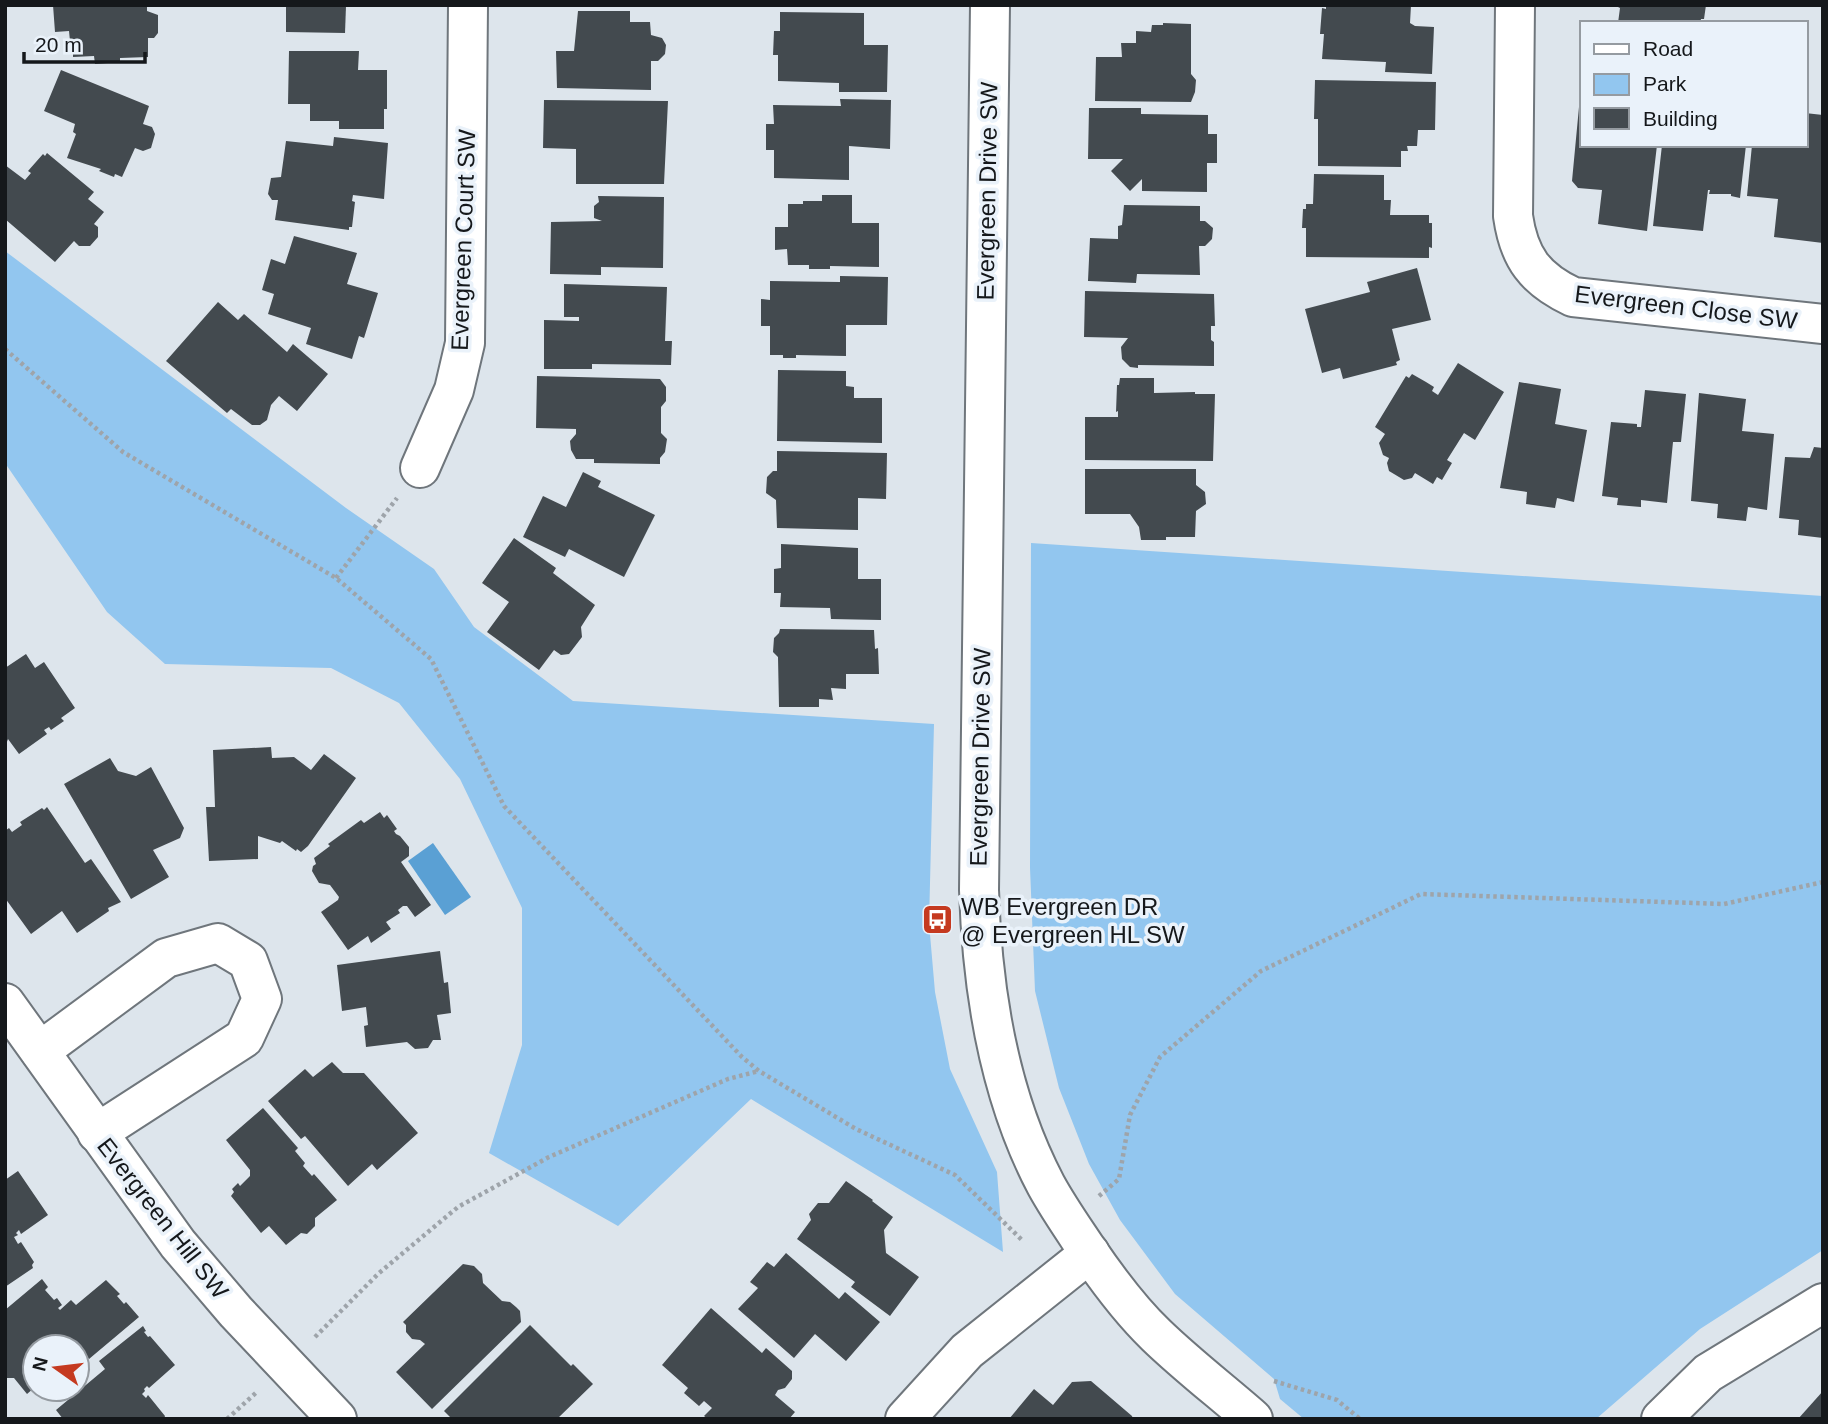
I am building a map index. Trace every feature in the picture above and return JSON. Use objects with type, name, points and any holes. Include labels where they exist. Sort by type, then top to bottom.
[{"type":"street","name":"Evergreen Court SW","points":[[420,468],[454,390],[465,343],[468,5]]},
{"type":"street","name":"Evergreen Drive SW","points":[[990,5],[979,848],[981,947],[1002,1067],[1022,1128],[1045,1183],[1116,1291],[1156,1335],[1253,1419]]},
{"type":"street","name":"Evergreen Close SW","points":[[1515,5],[1513,216],[1516,241],[1535,272],[1555,288],[1573,297],[1823,324]]},
{"type":"street","points":[[40,1052],[166,958],[218,943],[248,961],[262,999],[244,1038],[97,1133]]},
{"type":"street","name":"Evergreen Hill SW","points":[[5,1003],[178,1244],[236,1312],[337,1419]]},
{"type":"street","points":[[905,1419],[967,1352],[1090,1253]]},
{"type":"street","points":[[1661,1419],[1708,1373],[1823,1303]]},
{"type":"path","points":[[5,349],[122,452],[336,578],[431,659],[504,806],[742,1057],[759,1071],[856,1129],[955,1175],[1023,1241]]},
{"type":"path","points":[[336,578],[420,468]]},
{"type":"path","points":[[1092,1201],[1119,1179],[1130,1115],[1160,1058],[1261,971],[1421,894],[1724,904],[1823,883]]},
{"type":"path","points":[[286,1365],[379,1273],[458,1208],[549,1157],[728,1079],[759,1071]]},
{"type":"path","points":[[1275,1381],[1337,1400],[1360,1419]]},
{"type":"green space","points":[[5,251],[346,508],[434,569],[474,627],[573,701],[934,724],[929,923],[935,992],[950,1069],[997,1172],[1003,1252],[751,1099],[618,1226],[489,1153],[522,1045],[522,908],[460,779],[399,703],[331,668],[165,664],[107,612],[5,463]]},
{"type":"green space","points":[[1031,543],[1823,596],[1823,1250],[1700,1329],[1596,1419],[1304,1419],[1280,1399],[1274,1379],[1175,1294],[1120,1220],[1089,1164],[1059,1088],[1035,991],[1030,868]]},
{"type":"shaded area","points":[[433,843],[471,897],[445,915],[408,861]]},
{"type":"building","points":[[53,5],[147,5],[147,11],[158,15],[158,33],[154,38],[148,38],[148,57],[120,58],[120,62],[95,64],[94,56],[73,57],[69,31],[55,32]]},
{"type":"building","points":[[286,5],[346,6],[345,33],[286,32]]},
{"type":"building","points":[[1326,5],[1411,5],[1410,23],[1415,26],[1434,27],[1432,74],[1385,72],[1386,62],[1322,59],[1324,34],[1320,34],[1322,8],[1326,9]]},
{"type":"building","points":[[1614,5],[1706,5],[1704,19],[1700,21],[1618,21],[1620,8]]},
{"type":"building","points":[[578,11],[630,11],[630,22],[650,22],[651,35],[662,38],[666,45],[665,54],[658,61],[651,61],[651,90],[557,88],[556,51],[574,51]]},
{"type":"building","points":[[780,12],[864,13],[864,45],[888,45],[887,92],[839,92],[839,83],[778,81],[778,55],[773,55],[774,31],[780,31]]},
{"type":"building","points":[[1191,24],[1191,74],[1196,80],[1191,102],[1095,101],[1096,57],[1122,57],[1121,43],[1136,43],[1136,31],[1151,32],[1152,25]]},
{"type":"building","points":[[289,51],[359,51],[358,70],[387,70],[384,129],[339,129],[339,121],[310,121],[310,104],[288,104]]},
{"type":"building","points":[[61,70],[149,106],[143,124],[152,127],[155,134],[151,148],[143,151],[135,148],[122,177],[115,174],[114,177],[99,171],[101,169],[67,158],[76,134],[73,132],[75,124],[44,111]]},
{"type":"building","points":[[1315,80],[1436,82],[1435,130],[1418,130],[1417,146],[1407,146],[1408,151],[1401,151],[1401,167],[1318,166],[1318,119],[1314,119]]},
{"type":"building","points":[[840,99],[891,100],[890,149],[849,146],[849,180],[774,178],[774,150],[766,150],[766,124],[774,124],[773,105],[841,106]]},
{"type":"building","points":[[544,100],[668,101],[664,184],[576,184],[576,149],[543,148]]},
{"type":"building","points":[[1579,107],[1580,147],[1657,147],[1647,231],[1598,224],[1602,190],[1578,188],[1572,181]]},
{"type":"building","points":[[1089,108],[1141,108],[1141,114],[1208,115],[1208,134],[1217,134],[1217,163],[1207,163],[1207,192],[1142,191],[1142,179],[1130,191],[1111,171],[1123,159],[1088,159]]},
{"type":"building","points":[[1807,113],[1823,115],[1823,243],[1774,237],[1778,199],[1747,196],[1752,147],[1807,147]]},
{"type":"building","points":[[334,137],[388,143],[384,199],[353,195],[352,201],[355,202],[352,227],[349,227],[349,230],[275,220],[278,200],[272,200],[268,194],[271,178],[281,177],[286,141],[333,146]]},
{"type":"building","points":[[1662,147],[1746,147],[1740,198],[1731,194],[1709,194],[1708,190],[1703,231],[1653,226]]},
{"type":"building","points":[[47,153],[94,192],[88,199],[104,212],[94,224],[98,227],[98,237],[90,246],[79,246],[74,241],[55,262],[5,219],[5,165],[25,180],[31,173],[28,171]]},
{"type":"building","points":[[1314,174],[1384,175],[1384,200],[1391,200],[1390,215],[1429,215],[1429,223],[1432,223],[1432,248],[1429,247],[1429,258],[1306,257],[1306,228],[1302,228],[1303,209],[1306,209],[1306,204],[1313,204]]},
{"type":"building","points":[[822,195],[852,195],[852,223],[879,223],[879,267],[830,266],[830,269],[809,269],[809,265],[788,265],[787,249],[775,250],[775,227],[788,227],[788,204],[822,201]]},
{"type":"building","points":[[598,196],[664,197],[663,268],[601,267],[601,275],[550,274],[551,222],[602,221],[594,218],[594,206],[599,202]]},
{"type":"building","points":[[1124,205],[1200,206],[1200,221],[1205,221],[1213,228],[1212,239],[1205,246],[1199,246],[1200,275],[1137,274],[1136,283],[1088,281],[1090,238],[1118,239],[1118,226],[1122,225]]},
{"type":"building","points":[[294,236],[357,253],[347,284],[378,293],[364,338],[359,336],[352,359],[306,344],[311,328],[268,314],[274,294],[262,290],[271,259],[285,264]]},
{"type":"building","points":[[1417,268],[1431,320],[1392,329],[1400,360],[1396,362],[1397,365],[1343,379],[1340,368],[1322,373],[1305,309],[1370,292],[1367,282]]},
{"type":"building","points":[[840,276],[888,277],[887,325],[846,325],[846,356],[796,355],[796,358],[783,358],[783,355],[770,355],[770,326],[761,326],[761,299],[770,300],[770,281],[840,282]]},
{"type":"building","points":[[564,284],[667,287],[665,341],[672,341],[671,365],[592,364],[592,369],[544,369],[544,320],[579,321],[579,317],[564,317]]},
{"type":"building","points":[[1085,291],[1214,294],[1215,326],[1211,326],[1211,340],[1214,342],[1214,366],[1130,367],[1122,359],[1121,347],[1128,338],[1084,337]]},
{"type":"building","points":[[218,302],[238,320],[244,314],[287,352],[293,344],[328,374],[297,411],[279,396],[271,405],[267,420],[260,425],[252,425],[231,409],[227,413],[166,361]]},
{"type":"building","points":[[1458,363],[1504,392],[1475,440],[1464,433],[1447,460],[1452,463],[1442,480],[1437,477],[1433,484],[1415,473],[1412,478],[1404,480],[1389,471],[1389,458],[1383,455],[1379,443],[1385,434],[1375,427],[1406,376],[1409,378],[1412,374],[1426,382],[1434,387],[1432,391],[1438,395]]},
{"type":"building","points":[[778,370],[846,371],[846,386],[854,387],[854,398],[882,398],[882,443],[777,441]]},
{"type":"building","points":[[537,376],[660,379],[666,387],[666,401],[661,407],[661,433],[667,439],[660,464],[594,463],[594,459],[576,459],[570,441],[576,434],[576,429],[536,428]]},
{"type":"building","points":[[1120,378],[1154,378],[1154,393],[1215,394],[1213,461],[1085,460],[1085,417],[1118,417],[1117,385]]},
{"type":"building","points":[[1519,382],[1561,389],[1555,424],[1587,430],[1574,502],[1557,498],[1555,508],[1526,504],[1527,492],[1500,488]]},
{"type":"building","points":[[1645,390],[1686,394],[1681,442],[1673,442],[1667,503],[1641,500],[1641,507],[1617,505],[1618,498],[1602,496],[1611,422],[1637,424],[1637,427],[1641,427]]},
{"type":"building","points":[[1699,393],[1746,399],[1742,431],[1774,434],[1767,510],[1748,507],[1746,521],[1717,518],[1718,504],[1691,501]]},
{"type":"building","points":[[1814,447],[1823,448],[1823,538],[1798,535],[1799,520],[1779,518],[1785,457],[1810,458]]},
{"type":"building","points":[[777,451],[887,453],[886,499],[858,498],[858,530],[777,528],[776,500],[766,493],[767,477],[777,471]]},
{"type":"building","points":[[1085,469],[1196,469],[1196,485],[1205,492],[1206,504],[1196,511],[1195,537],[1141,540],[1139,527],[1130,514],[1085,514]]},
{"type":"building","points":[[583,472],[601,481],[598,487],[655,515],[624,577],[569,549],[565,557],[523,537],[543,496],[566,507]]},
{"type":"building","points":[[514,538],[556,568],[553,573],[595,605],[581,627],[582,637],[569,654],[561,655],[554,650],[539,670],[487,632],[509,602],[482,583]]},
{"type":"building","points":[[781,544],[858,548],[858,579],[881,579],[881,620],[831,619],[830,608],[780,607],[781,593],[774,593],[774,569],[781,568]]},
{"type":"building","points":[[780,629],[874,630],[879,674],[846,674],[846,689],[831,688],[833,700],[819,699],[819,707],[779,707],[778,657],[773,652],[774,638]]},
{"type":"building","points":[[26,654],[35,668],[44,662],[75,708],[61,718],[64,721],[51,730],[49,727],[44,730],[47,734],[19,754],[8,739],[5,747],[5,668]]},
{"type":"building","points":[[271,747],[272,758],[294,757],[311,770],[324,754],[356,778],[301,852],[282,841],[280,843],[258,836],[258,859],[209,861],[206,807],[215,807],[213,750]]},
{"type":"building","points":[[110,758],[118,771],[136,776],[151,767],[184,828],[180,838],[153,850],[169,877],[131,899],[64,784]]},
{"type":"building","points":[[47,807],[85,863],[91,859],[121,902],[108,908],[109,911],[77,933],[62,911],[31,934],[5,898],[5,831],[9,828],[12,832],[22,825],[20,822]]},
{"type":"building","points":[[380,812],[384,818],[387,815],[397,829],[394,831],[396,834],[409,847],[409,856],[401,862],[431,905],[415,917],[407,906],[403,906],[398,910],[400,913],[386,922],[391,929],[371,943],[368,936],[348,950],[321,912],[339,897],[330,885],[319,883],[312,871],[316,864],[314,858],[361,820],[364,823]]},
{"type":"building","points":[[440,951],[444,983],[448,982],[451,1013],[437,1015],[441,1040],[433,1040],[428,1048],[415,1049],[407,1042],[366,1047],[366,1007],[342,1011],[337,965]]},
{"type":"building","points":[[332,1062],[343,1073],[364,1073],[418,1133],[377,1170],[372,1164],[348,1186],[305,1136],[301,1139],[268,1101],[305,1069],[313,1077]]},
{"type":"building","points":[[263,1108],[298,1148],[295,1151],[305,1163],[303,1166],[312,1176],[314,1174],[337,1200],[315,1218],[315,1226],[307,1234],[301,1233],[286,1245],[269,1226],[261,1233],[231,1196],[234,1192],[232,1189],[238,1183],[240,1186],[250,1176],[250,1170],[226,1140]]},
{"type":"building","points":[[18,1171],[48,1215],[21,1234],[19,1230],[16,1233],[18,1235],[14,1237],[18,1244],[21,1242],[34,1262],[33,1268],[5,1287],[5,1180]]},
{"type":"building","points":[[846,1181],[893,1217],[884,1230],[886,1253],[919,1277],[890,1316],[851,1287],[855,1282],[797,1239],[811,1220],[809,1214],[818,1203],[829,1203]]},
{"type":"building","points":[[786,1253],[839,1299],[845,1292],[880,1322],[846,1361],[815,1334],[794,1358],[738,1309],[758,1288],[750,1282],[767,1262],[774,1267]]},
{"type":"building","points":[[463,1264],[474,1266],[482,1274],[483,1283],[502,1301],[510,1302],[520,1311],[521,1322],[432,1409],[396,1372],[425,1344],[412,1339],[403,1322]]},
{"type":"building","points":[[42,1279],[48,1287],[45,1290],[62,1305],[58,1308],[60,1310],[71,1300],[76,1305],[106,1280],[120,1294],[117,1296],[124,1304],[126,1302],[139,1317],[91,1357],[91,1333],[21,1333],[21,1387],[14,1378],[5,1378],[5,1310]]},
{"type":"building","points":[[711,1308],[762,1353],[766,1348],[792,1371],[792,1379],[775,1395],[795,1412],[789,1419],[708,1419],[704,1416],[712,1408],[704,1401],[699,1406],[684,1393],[688,1388],[662,1365]]},
{"type":"building","points":[[530,1325],[593,1384],[557,1419],[452,1419],[444,1411]]},
{"type":"building","points":[[143,1326],[148,1337],[150,1336],[175,1365],[149,1388],[147,1386],[142,1394],[146,1398],[148,1395],[165,1416],[164,1419],[63,1419],[56,1410],[64,1403],[91,1403],[91,1381],[105,1369],[99,1361]]},
{"type":"building","points":[[1091,1381],[1133,1419],[1009,1419],[1034,1389],[1053,1405],[1072,1382]]},
{"type":"building","points":[[1823,1391],[1823,1419],[1798,1419]]},
{"type":"place","name":"WB Evergreen DR @ Evergreen HL SW","points":[[938,920]]}]
